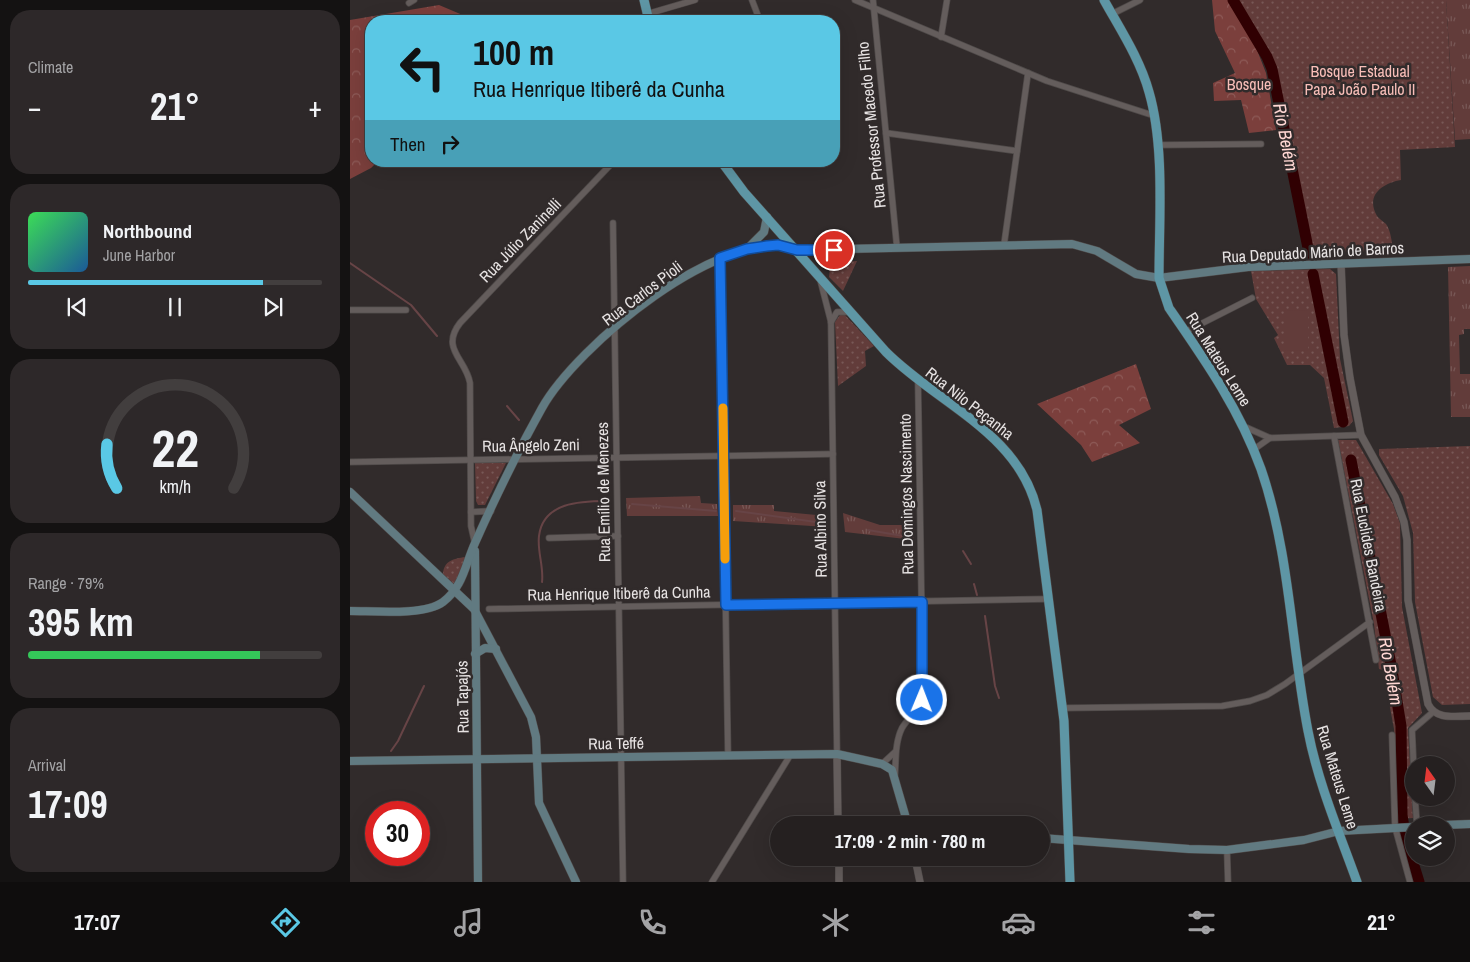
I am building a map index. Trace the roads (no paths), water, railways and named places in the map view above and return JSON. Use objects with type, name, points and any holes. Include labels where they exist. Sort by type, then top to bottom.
[{"type":"main road","points":[[644,0],[647,15]]},
{"type":"main road","name":"Rua Mateus Leme","points":[[1104,0],[1146,81],[1155,116],[1158,145],[1158,278],[1165,301],[1221,385],[1243,426],[1267,489],[1276,524],[1313,755],[1357,882]]},
{"type":"main road","name":"Rua Nilo Peçanha","points":[[726,167],[819,277],[886,352],[918,381],[999,442],[1020,466],[1032,490],[1038,510],[1063,708],[1070,882]]},
{"type":"main road","points":[[747,249],[761,237],[767,217]]},
{"type":"main road","name":"Rua Carlos Pioli","points":[[455,590],[465,574],[475,544],[516,459],[550,395],[579,361],[615,329],[671,285],[720,258],[747,249],[778,245],[797,250],[1081,245],[1097,251],[1136,274],[1158,278]]},
{"type":"main road","name":"Rua Deputado Mário de Barros","points":[[1158,278],[1237,268],[1470,259]]},
{"type":"main road","points":[[352,496],[474,609],[531,717],[536,737],[538,758],[539,803],[576,882]]},
{"type":"main road","name":"Rua Tapajós","points":[[475,544],[474,609],[478,882]]},
{"type":"main road","points":[[350,611],[430,608],[441,604],[455,590]]},
{"type":"main road","points":[[475,654],[485,648],[496,650]]},
{"type":"main road","name":"Rua Teffé","points":[[350,761],[837,754],[882,764]]},
{"type":"main road","points":[[882,764],[892,770],[896,776]]},
{"type":"main road","name":"Rua Domingos Nascimento","points":[[896,776],[905,816]]},
{"type":"main road","points":[[1455,825],[1470,824]]},
{"type":"main road","points":[[1050,839],[1227,850],[1304,840],[1339,831],[1405,826]]},
{"type":"street","points":[[656,15],[695,0]]},
{"type":"street","points":[[752,0],[758,15]]},
{"type":"street","points":[[855,0],[1060,86],[1155,116]]},
{"type":"street","name":"Rua Professor Macedo Filho","points":[[873,0],[897,248]]},
{"type":"street","points":[[941,37],[947,0]]},
{"type":"street","points":[[1112,14],[1140,0]]},
{"type":"street","points":[[1004,245],[1028,73]]},
{"type":"street","points":[[886,133],[1017,152]]},
{"type":"street","points":[[1158,145],[1261,144]]},
{"type":"street","name":"Rua Júlio Zaninelli","points":[[452,342],[454,332],[460,323],[608,167]]},
{"type":"street","name":"Rua Emílio de Menezes","points":[[613,222],[623,882]]},
{"type":"street","points":[[720,258],[728,756]]},
{"type":"street","points":[[1341,263],[1346,351],[1361,435],[1396,497],[1404,522],[1409,608],[1426,698],[1433,712],[1441,716],[1470,716]]},
{"type":"street","name":"Rua Albino Silva","points":[[819,277],[831,322],[838,816]]},
{"type":"street","points":[[1185,332],[1252,298]]},
{"type":"street","points":[[350,310],[406,310]]},
{"type":"street","points":[[831,322],[837,312],[850,312]]},
{"type":"street","name":"Rua Tapajós","points":[[452,342],[454,353],[466,370],[470,383],[471,512],[475,544]]},
{"type":"street","name":"Rua Domingos Nascimento","points":[[896,776],[896,750],[901,730],[922,700],[918,381]]},
{"type":"street","points":[[1243,426],[1270,438],[1361,435]]},
{"type":"street","name":"Rua Euclides Bandeira","points":[[1334,436],[1376,660]]},
{"type":"street","points":[[1253,450],[1270,438]]},
{"type":"street","name":"Rua Ângelo Zeni","points":[[350,462],[833,454]]},
{"type":"street","points":[[471,512],[491,511]]},
{"type":"street","points":[[549,538],[618,536]]},
{"type":"street","name":"Rua Henrique Itiberê da Cunha","points":[[489,609],[1049,599]]},
{"type":"street","points":[[1063,708],[1241,704],[1267,695],[1370,622]]},
{"type":"street","points":[[1413,756],[1411,734],[1414,728],[1433,712]]},
{"type":"street","points":[[1392,735],[1397,827],[1410,882]]},
{"type":"street","name":"Rua Domingos Nascimento","points":[[882,764],[896,750]]},
{"type":"street","points":[[712,882],[792,754]]},
{"type":"street","points":[[1227,850],[1228,882]]},
{"type":"street","points":[[839,866],[839,882]]},
{"type":"street","points":[[917,866],[920,882]]},
{"type":"waterway","name":"Rio Belém","points":[[1233,0],[1267,57],[1272,69],[1309,253]]},
{"type":"waterway","points":[[350,263],[411,305],[437,336]]},
{"type":"waterway","name":"Rio Belém","points":[[1313,274],[1343,422]]},
{"type":"waterway","points":[[507,406],[519,420]]},
{"type":"waterway","name":"Rio Belém","points":[[1351,460],[1392,670],[1401,726],[1402,815],[1406,840],[1419,882]]},
{"type":"waterway","points":[[542,582],[539,536],[542,525],[548,516],[555,510],[575,503],[607,501]]},
{"type":"waterway","points":[[632,504],[716,511]]},
{"type":"waterway","points":[[736,511],[823,523]]},
{"type":"waterway","points":[[868,530],[909,537]]},
{"type":"waterway","points":[[963,551],[971,564]]},
{"type":"waterway","points":[[974,584],[977,595]]},
{"type":"waterway","points":[[985,616],[995,686],[999,698]]},
{"type":"waterway","points":[[391,751],[398,741],[424,686]]},
{"type":"park label","name":"Bosque Estadual Papa João Paulo II","points":[[1360,80]]},
{"type":"park label","name":"Bosque","points":[[1249,84]]}]
